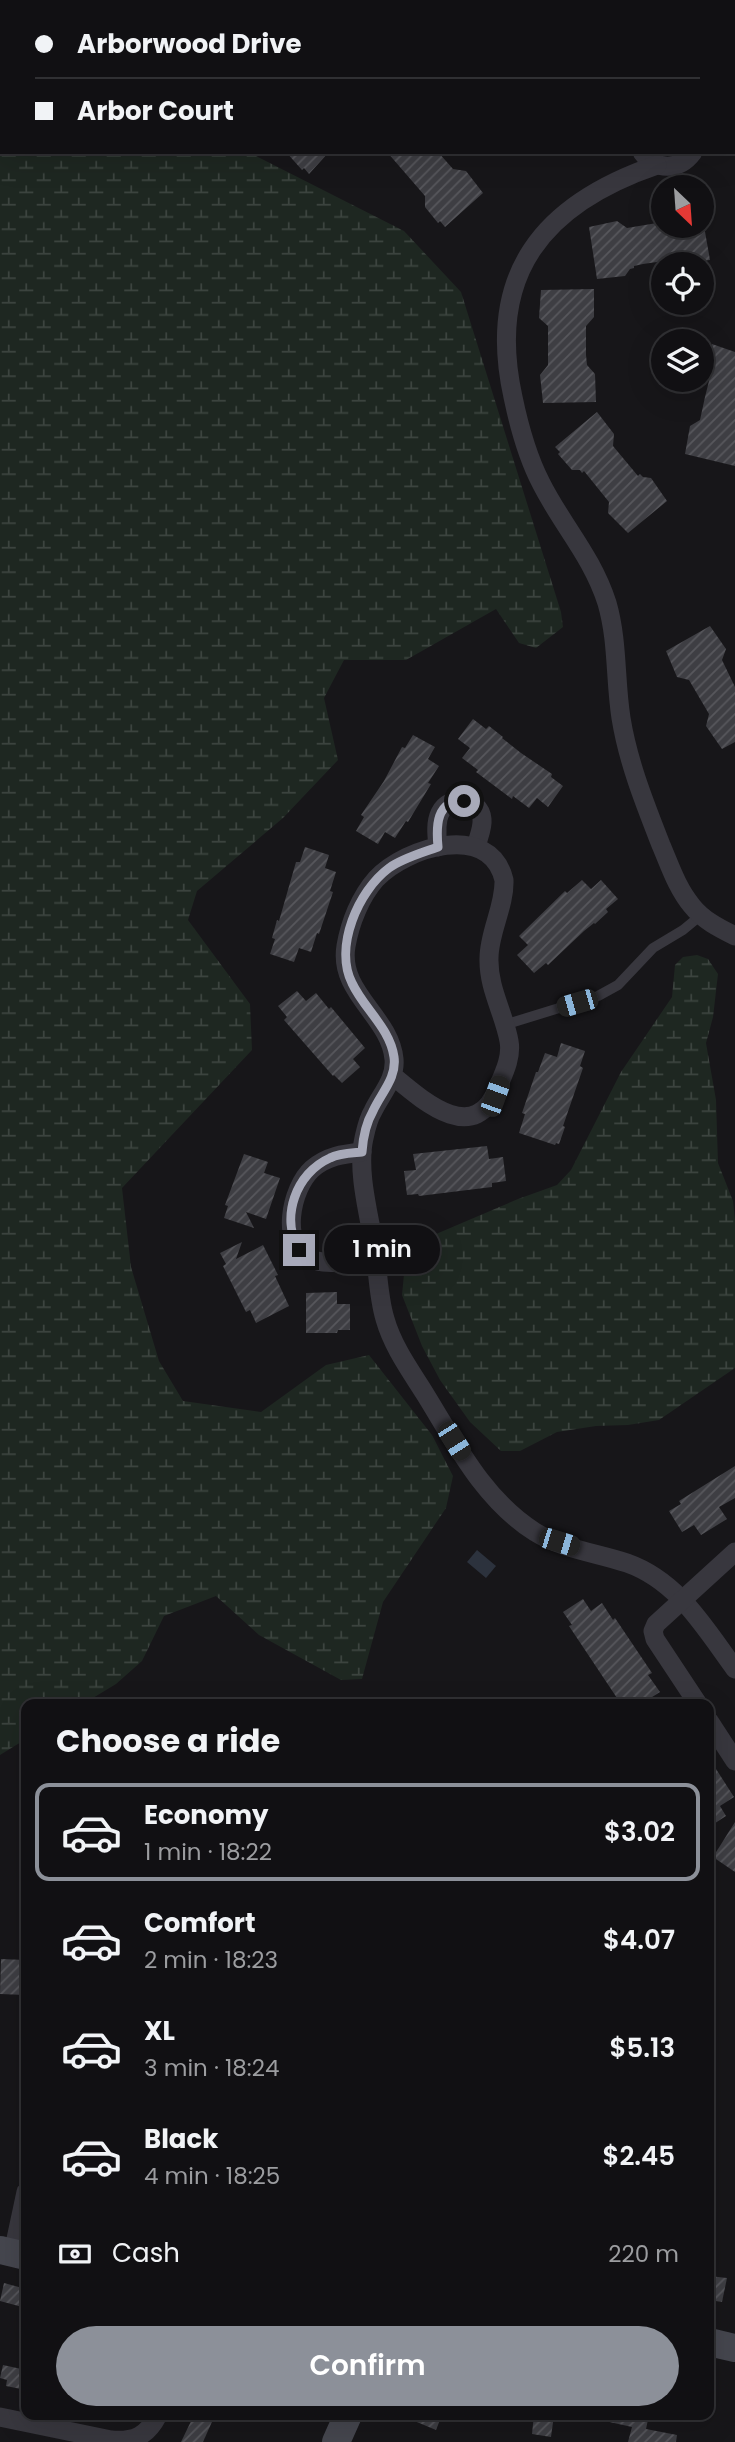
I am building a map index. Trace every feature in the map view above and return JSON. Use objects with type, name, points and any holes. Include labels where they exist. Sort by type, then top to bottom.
[{"type":"street","points":[[691,154],[676,166],[650,159],[633,173],[604,187],[565,213],[527,257],[513,285],[507,311],[505,340],[511,389],[529,456],[541,483],[592,566],[607,604],[614,633],[621,717],[636,778],[674,877],[685,898],[700,916],[735,936]]},
{"type":"street","points":[[438,847],[437,822],[440,813],[447,804],[459,800],[471,803],[481,813],[482,825],[475,847]]},
{"type":"street","points":[[393,1075],[441,1112],[459,1116],[481,1112],[492,1103],[507,1064],[509,1047],[494,992],[489,958],[504,880],[493,857],[475,847],[456,844],[438,847],[399,862],[377,879],[358,909],[346,949],[346,968],[351,982],[385,1032],[394,1058],[393,1075],[371,1113],[362,1152],[383,1313],[393,1340],[467,1461],[491,1493],[519,1521],[544,1537],[641,1569],[660,1579],[682,1599],[735,1669]]},
{"type":"street","points":[[362,1152],[332,1157],[309,1172],[293,1203],[293,1233],[299,1250],[314,1260],[332,1262],[376,1257]]},
{"type":"street","points":[[695,1699],[655,1639],[653,1631],[682,1599],[735,1552]]},
{"type":"street","points":[[714,1729],[735,1761]]},
{"type":"street","points":[[13,2253],[21,2215]]},
{"type":"street","points":[[714,2343],[735,2348]]},
{"type":"street","points":[[0,2417],[125,2441],[147,2433],[155,2420]]},
{"type":"street","points":[[336,2442],[346,2420]]},
{"type":"lane","points":[[504,1024],[598,996],[618,985],[653,948],[700,916]]},
{"type":"green space","points":[[0,154],[252,154],[404,231],[461,292],[561,612],[563,627],[536,648],[519,643],[496,609],[406,660],[344,660],[324,698],[338,760],[283,818],[197,891],[188,920],[250,1004],[252,1050],[122,1188],[131,1267],[159,1361],[183,1401],[261,1412],[326,1365],[369,1355],[432,1435],[453,1476],[446,1508],[383,1602],[362,1679],[341,1680],[259,1635],[216,1596],[164,1616],[142,1661],[116,1684],[91,1699],[21,1699],[21,1742],[0,1755]]},
{"type":"green space","points":[[697,955],[708,959],[718,974],[713,1017],[706,1043],[716,1100],[718,1163],[733,1201],[735,1220],[735,1368],[659,1420],[557,1432],[520,1451],[501,1451],[470,1422],[440,1380],[422,1346],[402,1295],[404,1274],[411,1255],[429,1237],[557,1185],[571,1170],[621,1072],[672,997],[675,965],[683,957]]},
{"type":"shaded area","points":[[477,1550],[496,1566],[486,1578],[467,1562]]},
{"type":"building","points":[[288,154],[327,154],[309,174],[304,168],[302,170]]},
{"type":"building","points":[[389,154],[440,154],[453,169],[466,171],[483,193],[445,227],[440,221],[438,223],[425,207],[425,196]]},
{"type":"building","points":[[617,221],[627,228],[651,224],[651,238],[706,238],[709,252],[651,252],[651,263],[634,266],[625,276],[597,279],[589,227]]},
{"type":"building","points":[[594,289],[594,317],[586,326],[586,355],[587,365],[595,374],[596,402],[543,403],[540,375],[548,365],[548,326],[539,318],[541,290]]},
{"type":"building","points":[[714,345],[735,352],[735,466],[685,454],[690,426],[700,420],[706,392],[714,392]]},
{"type":"building","points":[[597,412],[614,434],[613,446],[638,476],[640,474],[651,478],[667,501],[628,533],[608,513],[609,502],[584,471],[582,473],[580,470],[572,470],[555,447]]},
{"type":"building","points":[[710,626],[726,649],[722,660],[735,687],[735,742],[722,749],[706,726],[709,714],[689,680],[677,677],[666,651]]},
{"type":"building","points":[[473,719],[486,729],[489,726],[552,774],[551,777],[563,786],[548,807],[537,798],[529,808],[513,796],[512,799],[462,758],[470,748],[458,739]]},
{"type":"building","points":[[413,735],[435,747],[428,759],[439,766],[408,822],[406,821],[395,838],[385,832],[378,844],[356,831],[364,817],[361,815],[384,781],[402,747],[405,748]]},
{"type":"building","points":[[305,847],[329,855],[325,868],[336,872],[330,891],[333,892],[311,952],[299,948],[294,962],[270,954],[277,920],[279,921],[296,862],[300,862]]},
{"type":"building","points":[[582,880],[591,889],[601,880],[618,899],[595,924],[548,965],[546,963],[534,973],[517,955],[528,945],[519,936],[565,891],[567,893]]},
{"type":"building","points":[[297,991],[306,1001],[316,993],[365,1048],[353,1059],[360,1067],[342,1083],[284,1020],[287,1017],[278,1006]]},
{"type":"building","points":[[561,1043],[585,1051],[580,1066],[583,1068],[563,1126],[565,1127],[559,1144],[555,1145],[519,1133],[525,1114],[522,1113],[536,1072],[545,1053],[557,1057]]},
{"type":"building","points":[[487,1146],[489,1159],[503,1157],[506,1181],[492,1183],[492,1187],[419,1196],[407,1195],[404,1171],[416,1170],[413,1154]]},
{"type":"building","points":[[244,1154],[268,1162],[264,1173],[280,1178],[266,1219],[246,1212],[254,1228],[224,1218],[228,1206],[225,1205]]},
{"type":"building","points":[[242,1242],[236,1259],[263,1245],[289,1306],[256,1323],[250,1310],[246,1312],[223,1266],[226,1264],[220,1253]]},
{"type":"building","points":[[337,1292],[337,1304],[350,1304],[350,1330],[338,1330],[337,1333],[306,1333],[306,1293]]},
{"type":"building","points":[[735,1466],[735,1498],[719,1507],[727,1519],[701,1535],[694,1525],[682,1532],[669,1511],[681,1504],[679,1501]]},
{"type":"building","points":[[583,1599],[591,1611],[602,1603],[652,1673],[648,1675],[660,1692],[649,1699],[618,1699],[569,1626],[572,1625],[563,1612]]},
{"type":"building","points":[[714,1766],[734,1797],[720,1806],[726,1816],[714,1824]]},
{"type":"building","points":[[735,1822],[735,1872],[714,1855]]},
{"type":"building","points":[[1,1959],[21,1960],[21,1995],[0,1994]]},
{"type":"building","points":[[714,2277],[727,2278],[722,2302],[714,2301]]},
{"type":"building","points":[[4,2283],[21,2288],[21,2307],[0,2301]]},
{"type":"building","points":[[3,2365],[21,2369],[21,2389],[6,2386],[7,2380],[0,2378]]},
{"type":"building","points":[[192,2420],[213,2420],[203,2442],[181,2442]]},
{"type":"building","points":[[412,2420],[440,2420],[436,2430]]},
{"type":"building","points":[[533,2420],[553,2420],[551,2437],[532,2434]]},
{"type":"building","points":[[648,2420],[646,2429],[677,2435],[676,2442],[628,2442],[632,2427],[605,2421]]},
{"type":"route","points":[[299,1250],[293,1237],[291,1212],[299,1188],[306,1175],[323,1161],[335,1156],[362,1152],[371,1113],[385,1091],[394,1069],[393,1051],[385,1032],[355,990],[347,973],[346,949],[353,922],[367,891],[388,869],[438,847],[437,822],[442,809],[450,803],[464,801]]}]
